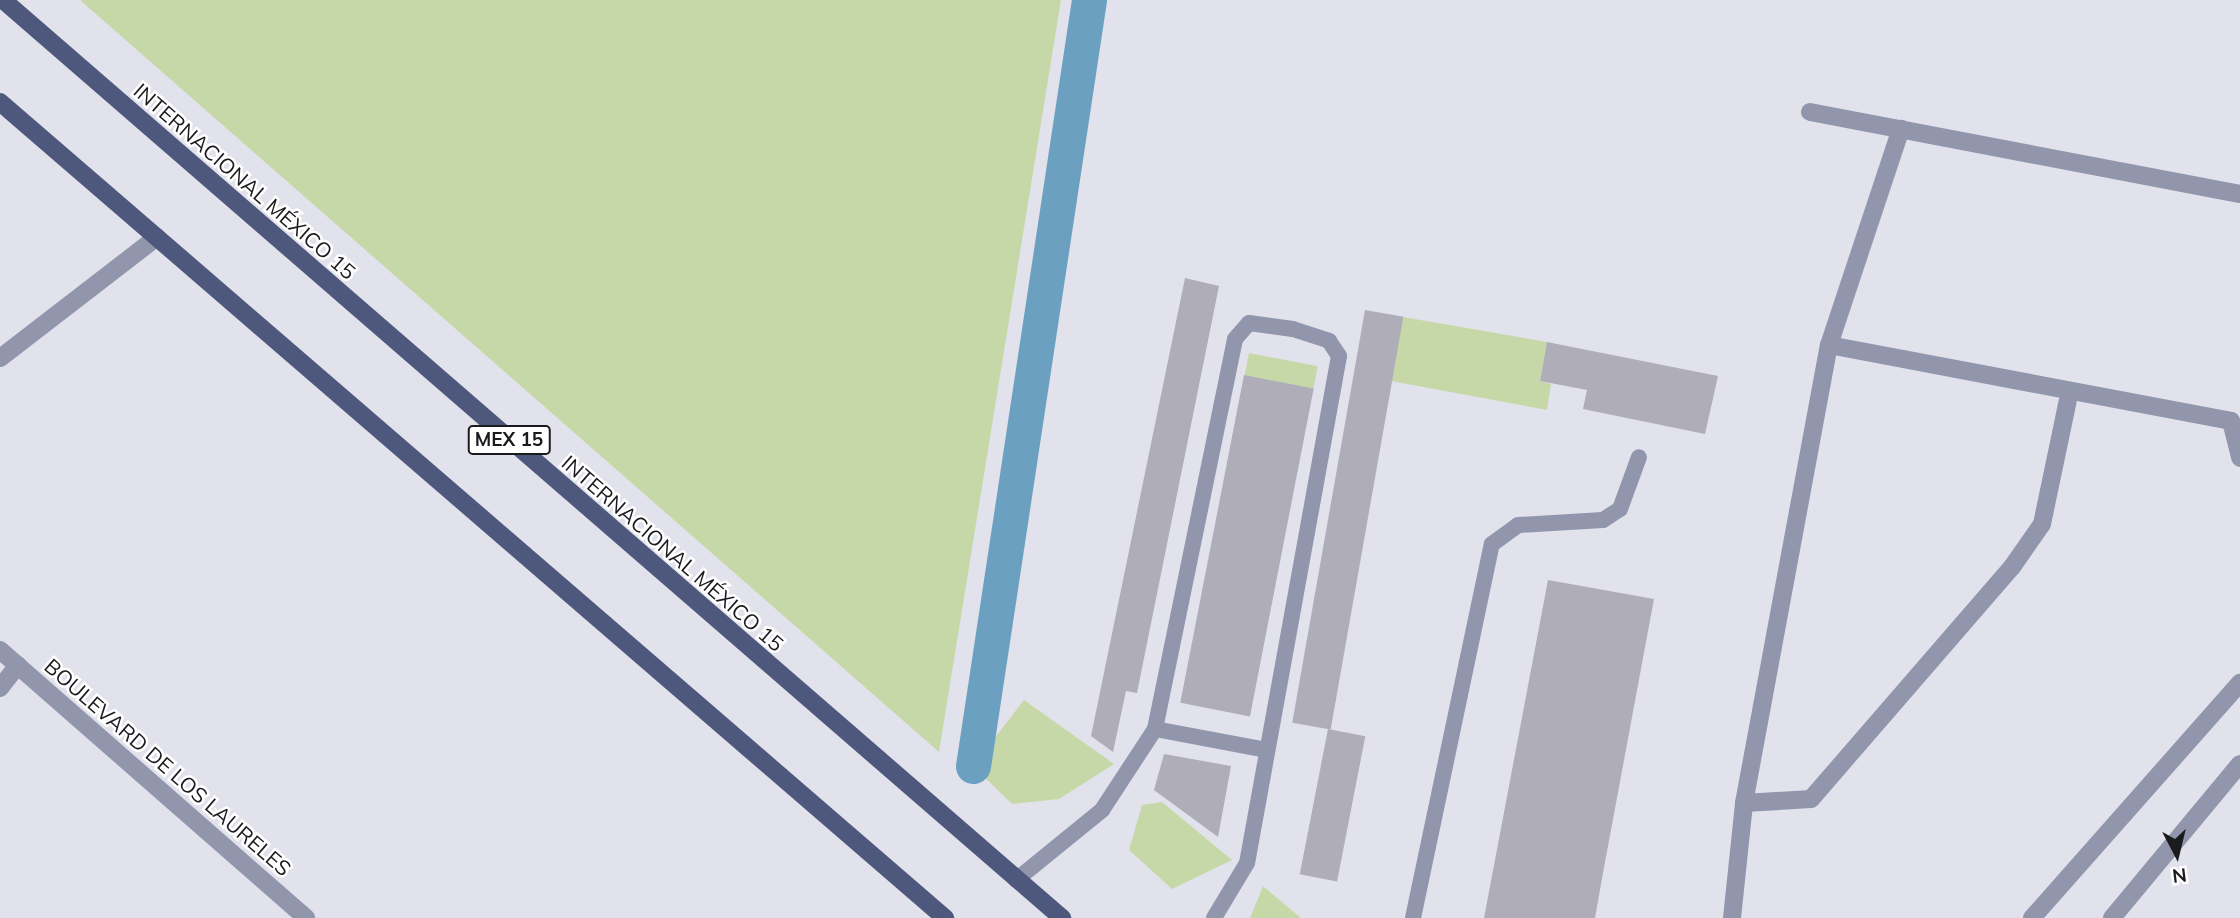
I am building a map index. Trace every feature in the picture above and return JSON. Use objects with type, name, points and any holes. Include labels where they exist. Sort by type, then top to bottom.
[{"type":"main road","name":"INTERNACIONAL MÉXICO 15","points":[[2,0],[1062,918]]},
{"type":"main road","points":[[0,102],[945,918]]},
{"type":"street","points":[[1810,112],[2240,194]]},
{"type":"street","points":[[1732,918],[1744,803],[1829,345],[1901,129]]},
{"type":"street","points":[[0,358],[157,237]]},
{"type":"street","points":[[1829,345],[2069,395],[2231,421],[2240,458]]},
{"type":"street","points":[[1744,803],[1811,799],[2012,567],[2042,524],[2069,395]]},
{"type":"street","name":"BOULEVARD DE LOS LAURELES","points":[[0,650],[306,918]]},
{"type":"street","points":[[0,688],[18,665]]},
{"type":"street","points":[[2032,918],[2240,683]]},
{"type":"street","points":[[2112,918],[2240,764]]},
{"type":"lane","points":[[1016,880],[1102,810],[1155,729],[1235,340],[1249,323],[1293,328],[1329,341],[1339,356],[1247,863],[1214,918]]},
{"type":"lane","points":[[1413,918],[1492,544],[1518,525],[1603,520],[1620,509],[1639,457]]},
{"type":"lane","points":[[1155,729],[1266,750]]},
{"type":"green space","points":[[82,0],[1061,0],[939,752],[81,1]]},
{"type":"green space","points":[[1403,317],[1547,342],[1540,381],[1551,384],[1547,410],[1391,381]]},
{"type":"green space","points":[[1249,353],[1318,366],[1313,389],[1245,376]]},
{"type":"green space","points":[[1024,700],[1114,764],[1059,799],[1012,804],[973,766]]},
{"type":"green space","points":[[1162,802],[1232,860],[1172,889],[1129,850],[1142,805]]},
{"type":"green space","points":[[1263,886],[1301,918],[1250,918]]},
{"type":"building","points":[[1185,278],[1219,286],[1137,693],[1126,691],[1113,752],[1091,736]]},
{"type":"building","points":[[1365,310],[1403,317],[1331,729],[1292,723]]},
{"type":"building","points":[[1547,342],[1718,376],[1705,434],[1583,409],[1587,390],[1540,381]]},
{"type":"building","points":[[1244,375],[1314,389],[1250,716],[1180,703]]},
{"type":"building","points":[[1548,580],[1654,599],[1595,918],[1484,918]]},
{"type":"building","points":[[1328,729],[1365,736],[1337,882],[1300,874]]},
{"type":"building","points":[[1164,754],[1231,766],[1218,837],[1154,790]]},
{"type":"waterway","points":[[973,766],[1089,0]]}]
